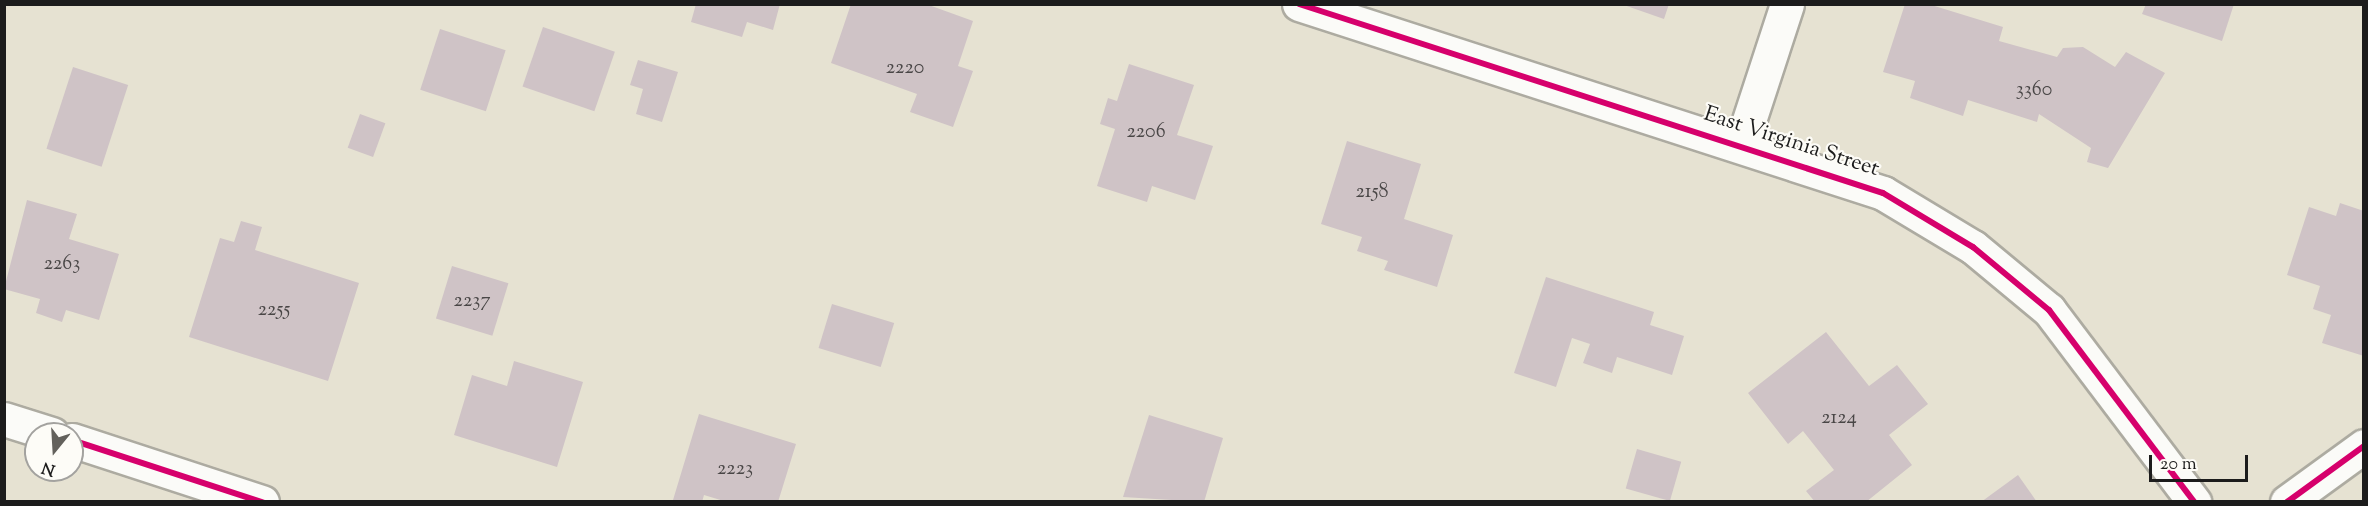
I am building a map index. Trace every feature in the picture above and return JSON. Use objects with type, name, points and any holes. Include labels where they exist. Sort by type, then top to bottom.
[{"type":"street","name":"East Virginia Street","points":[[1299,4],[1741,145],[1883,193],[1973,248],[2049,310],[2194,501]]},
{"type":"street","points":[[1741,145],[1787,4]]},
{"type":"street","points":[[4,419],[24,425]]},
{"type":"street","points":[[84,444],[262,501]]},
{"type":"street","points":[[2287,501],[2364,446]]},
{"type":"building","points":[[696,4],[780,4],[773,30],[747,22],[742,37],[691,22]]},
{"type":"building","points":[[851,4],[926,4],[973,21],[958,66],[973,71],[953,127],[910,112],[917,94],[831,63]]},
{"type":"building","points":[[1621,4],[1669,4],[1664,19]]},
{"type":"building","points":[[1905,4],[1928,4],[2003,27],[1999,41],[2057,57],[2063,48],[2083,47],[2115,67],[2126,52],[2165,73],[2108,168],[2087,162],[2091,148],[2039,114],[2037,122],[1968,100],[1963,116],[1910,98],[1915,81],[1883,72]]},
{"type":"building","points":[[2146,4],[2234,4],[2222,41],[2142,14]]},
{"type":"building","points":[[543,27],[615,52],[594,111],[522,87]]},
{"type":"building","points":[[440,29],[506,50],[486,111],[420,90]]},
{"type":"building","points":[[638,60],[678,72],[662,122],[636,114],[643,89],[630,85]]},
{"type":"building","points":[[1129,64],[1194,85],[1177,135],[1213,146],[1195,200],[1152,186],[1147,202],[1097,186],[1115,129],[1100,124],[1108,98],[1117,101]]},
{"type":"building","points":[[73,67],[128,85],[102,167],[46,149]]},
{"type":"building","points":[[360,114],[385,123],[373,157],[348,148]]},
{"type":"building","points":[[1347,141],[1421,164],[1404,219],[1453,235],[1437,287],[1384,270],[1388,261],[1357,251],[1362,237],[1321,224]]},
{"type":"building","points":[[27,200],[77,214],[69,239],[119,254],[99,320],[66,310],[62,322],[36,313],[40,299],[4,289]]},
{"type":"building","points":[[2340,203],[2364,211],[2364,356],[2322,343],[2331,315],[2313,309],[2320,286],[2287,275],[2309,207],[2336,216]]},
{"type":"building","points":[[241,221],[262,227],[255,250],[359,283],[328,381],[189,337],[220,238],[234,242]]},
{"type":"building","points":[[452,266],[508,283],[492,336],[436,319]]},
{"type":"building","points":[[1546,277],[1654,312],[1650,325],[1684,336],[1672,375],[1617,357],[1612,373],[1583,363],[1590,344],[1572,338],[1556,387],[1514,373]]},
{"type":"building","points":[[832,304],[894,323],[881,367],[819,348]]},
{"type":"building","points":[[1826,332],[1869,386],[1897,365],[1928,404],[1889,435],[1912,465],[1866,502],[1815,502],[1806,491],[1834,470],[1803,431],[1788,444],[1748,393]]},
{"type":"building","points":[[514,361],[583,382],[557,467],[454,435],[472,375],[507,386]]},
{"type":"building","points":[[699,414],[796,444],[778,502],[727,502],[704,495],[702,502],[673,500]]},
{"type":"building","points":[[1149,415],[1223,438],[1204,502],[1123,497]]},
{"type":"building","points":[[1637,449],[1681,462],[1670,501],[1626,488]]},
{"type":"building","points":[[2018,475],[2037,502],[1981,502]]},
{"type":"cycle path","points":[[1299,4],[1883,193],[1973,247],[2049,310],[2194,502]]},
{"type":"cycle path","points":[[84,444],[262,502]]},
{"type":"cycle path","points":[[2287,502],[2364,446]]}]
